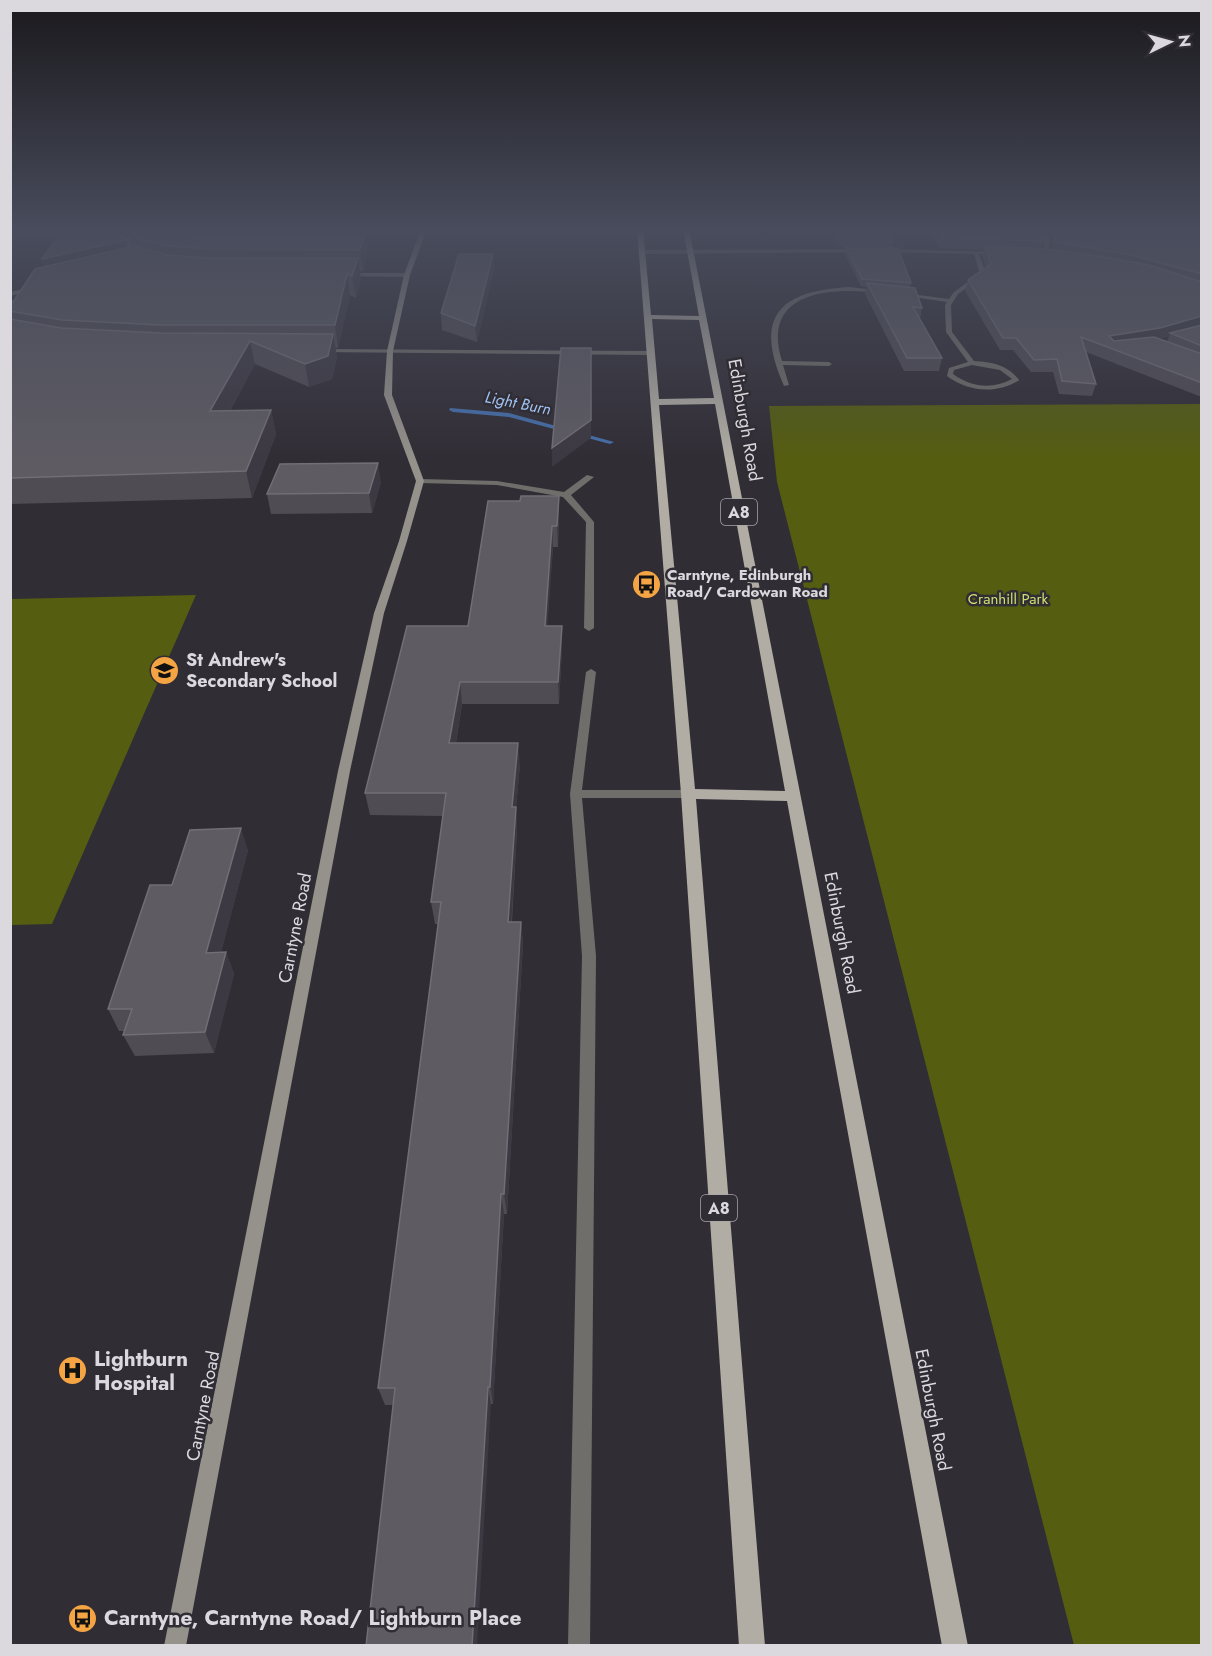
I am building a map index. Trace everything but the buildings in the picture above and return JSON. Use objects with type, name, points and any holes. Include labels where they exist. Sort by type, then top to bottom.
[{"type":"main road","name":"A8","points":[[646,306],[688,794],[752,1646]]},
{"type":"main road","name":"Edinburgh Road","points":[[702,306],[955,1646]]},
{"type":"main road","points":[[647,317],[704,318]]},
{"type":"main road","points":[[654,402],[720,401]]},
{"type":"main road","points":[[688,794],[794,796]]},
{"type":"street","points":[[400,306],[390,351],[388,395],[420,481],[497,483],[566,495],[590,522],[589,628]]},
{"type":"street","points":[[786,385],[773,336],[779,313],[787,306]]},
{"type":"street","points":[[948,306],[949,332],[972,363],[1000,367],[1013,374],[1016,380],[1005,387],[973,387],[958,382],[949,375],[951,369],[972,363]]},
{"type":"street","points":[[308,351],[650,353]]},
{"type":"street","points":[[780,363],[829,364]]},
{"type":"street","points":[[566,495],[590,477]]},
{"type":"street","name":"Carntyne Road","points":[[174,1646],[344,771],[379,613],[420,481]]},
{"type":"street","points":[[579,1646],[589,956],[576,794],[591,672]]},
{"type":"street","points":[[576,794],[688,794]]},
{"type":"green space","name":"Cranhill Park","points":[[1201,404],[1201,1645],[1074,1645],[777,482],[769,406]]},
{"type":"green space","points":[[196,595],[52,924],[11,925],[11,599]]},
{"type":"waterway","name":"Light Burn","points":[[453,410],[509,415],[610,442]]},
{"type":"place","name":"Carntyne, Edinburgh Road/ Cardowan Road","points":[[646,584]]},
{"type":"place","name":"St Andrew's Secondary School","points":[[165,670]]},
{"type":"place","name":"Lightburn Hospital","points":[[73,1371]]},
{"type":"place","name":"Carntyne, Carntyne Road/ Lightburn Place","points":[[83,1618]]}]
